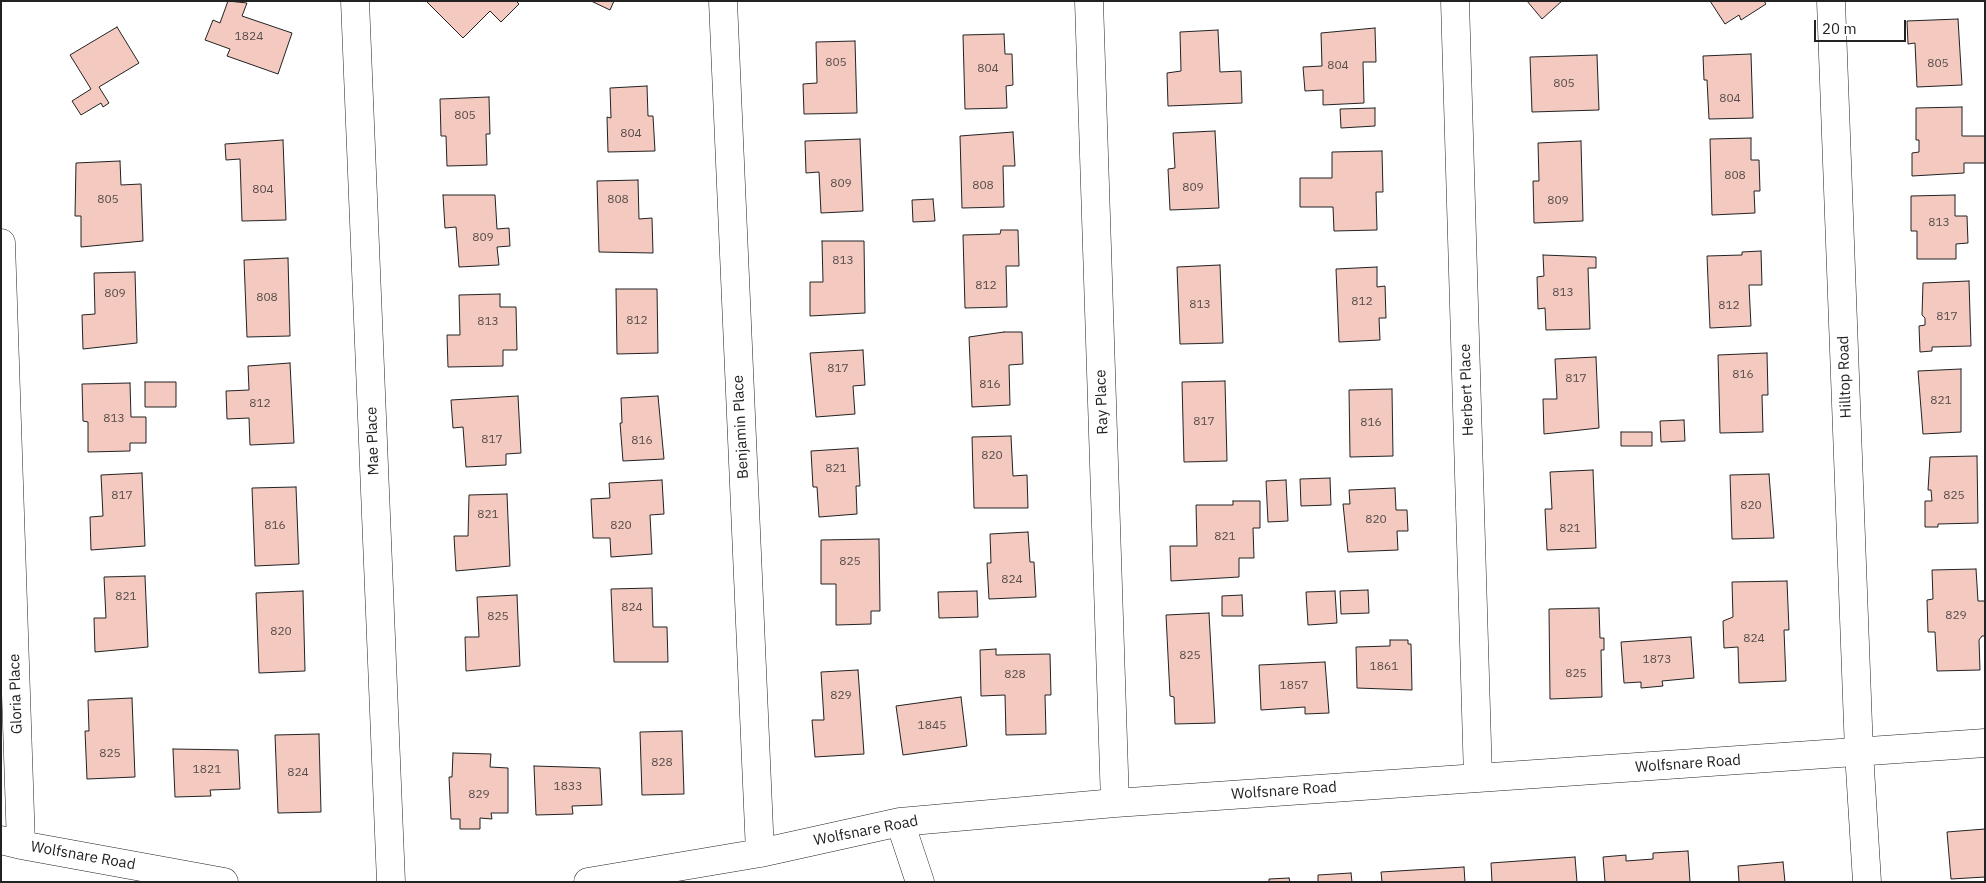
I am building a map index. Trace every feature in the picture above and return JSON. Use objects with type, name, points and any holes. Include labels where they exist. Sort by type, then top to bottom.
[{"type":"street","name":"Mae Place","points":[[355,1],[391,882]]},
{"type":"street","name":"Benjamin Place","points":[[723,1],[760,853]]},
{"type":"street","name":"Ray Place","points":[[1089,1],[1115,803]]},
{"type":"street","name":"Herbert Place","points":[[1455,1],[1478,778]]},
{"type":"street","name":"Hilltop Road","points":[[1831,1],[1858,752],[1867,882]]},
{"type":"street","name":"Gloria Place","points":[[1,243],[11,842]]},
{"type":"street","name":"Wolfsnare Road","points":[[588,882],[760,853],[900,822],[1115,803],[1985,743]]},
{"type":"street","points":[[900,822],[920,882]]},
{"type":"street","name":"Wolfsnare Road","points":[[11,842],[224,882]]},
{"type":"building","points":[[228,1],[247,3],[242,16],[292,33],[278,74],[227,56],[230,49],[205,40],[213,20],[220,23]]},
{"type":"building","points":[[426,1],[516,1],[519,4],[501,22],[490,11],[463,38]]},
{"type":"building","points":[[591,1],[614,1],[610,10]]},
{"type":"building","points":[[1527,1],[1562,1],[1542,19]]},
{"type":"building","points":[[1710,1],[1764,1],[1766,4],[1741,20],[1739,15],[1725,24]]},
{"type":"building","points":[[1958,19],[1962,85],[1917,87],[1915,43],[1908,44],[1907,21]]},
{"type":"building","points":[[117,27],[139,63],[99,87],[109,103],[103,107],[101,103],[81,115],[72,101],[91,89],[70,55]]},
{"type":"building","points":[[1375,28],[1376,62],[1363,62],[1364,103],[1323,105],[1323,90],[1305,91],[1303,67],[1322,66],[1321,33]]},
{"type":"building","points":[[1218,30],[1220,72],[1241,71],[1242,103],[1168,106],[1167,73],[1181,71],[1180,32]]},
{"type":"building","points":[[1004,34],[1005,54],[1012,54],[1013,85],[1006,86],[1007,108],[965,109],[963,35]]},
{"type":"building","points":[[855,41],[857,113],[804,114],[803,84],[817,83],[816,42]]},
{"type":"building","points":[[1751,54],[1753,118],[1709,119],[1707,80],[1704,80],[1703,56]]},
{"type":"building","points":[[1597,55],[1599,110],[1532,112],[1530,57]]},
{"type":"building","points":[[647,86],[648,116],[653,116],[655,151],[608,152],[607,117],[611,118],[610,88]]},
{"type":"building","points":[[489,97],[490,134],[486,134],[487,165],[447,166],[446,136],[441,136],[440,99]]},
{"type":"building","points":[[1962,107],[1962,136],[1985,136],[1985,163],[1964,163],[1964,173],[1912,176],[1912,153],[1919,152],[1919,140],[1916,140],[1916,108]]},
{"type":"building","points":[[1375,108],[1375,126],[1341,128],[1340,109]]},
{"type":"building","points":[[1215,131],[1219,208],[1170,210],[1168,169],[1175,168],[1173,133]]},
{"type":"building","points":[[1013,132],[1015,166],[1003,166],[1004,207],[962,208],[960,136]]},
{"type":"building","points":[[1751,138],[1751,160],[1759,160],[1760,191],[1754,191],[1755,213],[1712,215],[1710,139]]},
{"type":"building","points":[[860,139],[863,211],[821,213],[819,172],[806,173],[805,141]]},
{"type":"building","points":[[283,140],[286,220],[242,221],[240,159],[226,160],[225,144]]},
{"type":"building","points":[[1581,141],[1583,221],[1534,223],[1533,181],[1539,181],[1538,143]]},
{"type":"building","points":[[1382,151],[1383,192],[1376,192],[1377,230],[1334,231],[1333,207],[1300,207],[1300,178],[1332,178],[1332,152]]},
{"type":"building","points":[[120,161],[121,185],[141,184],[143,241],[81,247],[81,216],[75,216],[76,163]]},
{"type":"building","points":[[638,180],[639,219],[652,218],[653,253],[599,252],[597,181]]},
{"type":"building","points":[[443,195],[495,195],[497,229],[509,228],[510,246],[497,247],[499,265],[459,267],[456,227],[445,228]]},
{"type":"building","points":[[1955,195],[1955,216],[1967,216],[1968,243],[1956,244],[1956,259],[1917,259],[1917,231],[1911,231],[1911,196]]},
{"type":"building","points":[[933,199],[935,221],[913,222],[912,200]]},
{"type":"building","points":[[1001,230],[1018,230],[1019,266],[1006,266],[1007,307],[965,308],[963,235],[1000,234]]},
{"type":"building","points":[[822,241],[864,241],[865,313],[810,316],[810,282],[823,282]]},
{"type":"building","points":[[1761,251],[1762,285],[1749,285],[1751,326],[1710,328],[1707,256],[1742,255],[1742,252]]},
{"type":"building","points":[[1543,255],[1596,257],[1596,268],[1588,268],[1590,329],[1546,330],[1545,308],[1538,309],[1537,277],[1544,276]]},
{"type":"building","points":[[288,258],[290,336],[247,337],[244,260]]},
{"type":"building","points":[[1220,265],[1223,343],[1180,344],[1177,267]]},
{"type":"building","points":[[1377,267],[1377,287],[1385,286],[1386,318],[1379,318],[1380,340],[1339,342],[1336,269]]},
{"type":"building","points":[[135,272],[137,343],[83,349],[82,315],[95,314],[94,273]]},
{"type":"building","points":[[1969,281],[1971,346],[1932,347],[1932,351],[1920,352],[1919,326],[1925,325],[1925,318],[1922,315],[1923,283]]},
{"type":"building","points":[[616,289],[657,289],[658,353],[617,354]]},
{"type":"building","points":[[500,294],[500,307],[516,307],[517,350],[503,350],[503,366],[448,367],[447,335],[460,335],[459,295]]},
{"type":"building","points":[[1004,332],[1022,332],[1023,364],[1009,365],[1010,405],[972,407],[969,337]]},
{"type":"building","points":[[863,350],[865,385],[853,386],[855,414],[816,417],[810,353]]},
{"type":"building","points":[[1767,353],[1768,395],[1762,395],[1763,432],[1720,433],[1718,355]]},
{"type":"building","points":[[1596,357],[1599,428],[1544,434],[1543,399],[1557,399],[1555,359]]},
{"type":"building","points":[[290,363],[294,443],[250,445],[249,418],[227,419],[226,391],[249,390],[248,366]]},
{"type":"building","points":[[1961,369],[1961,432],[1923,434],[1918,371]]},
{"type":"building","points":[[1225,381],[1227,461],[1184,462],[1182,382]]},
{"type":"building","points":[[145,382],[176,382],[176,407],[145,407]]},
{"type":"building","points":[[130,383],[131,417],[146,417],[146,443],[130,443],[130,451],[88,452],[88,422],[83,421],[82,384]]},
{"type":"building","points":[[1392,389],[1393,456],[1350,457],[1349,390]]},
{"type":"building","points":[[518,396],[521,453],[506,454],[506,465],[466,467],[463,427],[453,428],[451,400]]},
{"type":"building","points":[[658,396],[664,459],[623,461],[620,423],[622,423],[621,398]]},
{"type":"building","points":[[1684,420],[1685,441],[1661,442],[1660,421]]},
{"type":"building","points":[[1621,432],[1652,432],[1652,446],[1621,446]]},
{"type":"building","points":[[1011,436],[1013,476],[1027,475],[1028,508],[974,508],[972,437]]},
{"type":"building","points":[[858,448],[860,486],[856,486],[857,514],[819,517],[817,487],[813,487],[811,451]]},
{"type":"building","points":[[1977,456],[1978,523],[1938,524],[1938,527],[1925,527],[1925,501],[1932,501],[1931,490],[1928,490],[1930,457]]},
{"type":"building","points":[[1593,470],[1596,548],[1547,550],[1545,509],[1552,509],[1550,472]]},
{"type":"building","points":[[142,473],[145,546],[91,550],[90,517],[103,516],[101,475]]},
{"type":"building","points":[[1769,474],[1774,538],[1732,539],[1730,475]]},
{"type":"building","points":[[1330,478],[1331,505],[1301,506],[1300,479]]},
{"type":"building","points":[[662,480],[664,514],[650,515],[652,554],[611,557],[610,538],[593,538],[591,499],[610,498],[609,483]]},
{"type":"building","points":[[1286,480],[1288,521],[1268,522],[1266,481]]},
{"type":"building","points":[[296,487],[299,564],[255,566],[252,488]]},
{"type":"building","points":[[1395,488],[1396,510],[1407,510],[1408,531],[1397,531],[1398,550],[1348,552],[1343,504],[1350,504],[1349,490]]},
{"type":"building","points":[[507,494],[510,566],[456,571],[454,536],[468,536],[469,495]]},
{"type":"building","points":[[1233,501],[1260,501],[1260,528],[1253,528],[1254,558],[1239,558],[1239,577],[1171,581],[1170,546],[1197,546],[1196,505],[1233,505]]},
{"type":"building","points":[[1028,532],[1030,562],[1034,562],[1036,597],[989,599],[987,563],[991,563],[990,534]]},
{"type":"building","points":[[879,539],[880,611],[871,611],[871,624],[836,625],[836,584],[821,584],[821,540]]},
{"type":"building","points":[[1976,569],[1978,601],[1985,601],[1985,636],[1982,636],[1979,640],[1980,670],[1937,671],[1935,632],[1928,632],[1927,600],[1933,599],[1932,570]]},
{"type":"building","points":[[145,576],[148,647],[95,652],[94,618],[106,618],[104,577]]},
{"type":"building","points":[[1787,581],[1789,630],[1784,630],[1786,681],[1739,683],[1738,647],[1724,648],[1723,621],[1733,617],[1732,582]]},
{"type":"building","points":[[652,588],[653,627],[667,627],[668,662],[614,662],[611,589]]},
{"type":"building","points":[[1368,590],[1369,613],[1341,614],[1340,591]]},
{"type":"building","points":[[303,591],[305,671],[259,673],[256,593]]},
{"type":"building","points":[[977,591],[978,617],[939,618],[938,592]]},
{"type":"building","points":[[1335,591],[1337,623],[1308,625],[1306,592]]},
{"type":"building","points":[[517,595],[520,666],[466,671],[465,637],[479,637],[477,597]]},
{"type":"building","points":[[1242,595],[1243,616],[1222,616],[1222,596]]},
{"type":"building","points":[[1599,608],[1600,638],[1604,638],[1604,650],[1601,650],[1602,697],[1550,699],[1549,609]]},
{"type":"building","points":[[1209,613],[1215,723],[1175,724],[1174,697],[1170,696],[1166,615]]},
{"type":"building","points":[[1691,637],[1694,678],[1662,681],[1663,686],[1641,688],[1641,682],[1624,683],[1621,642]]},
{"type":"building","points":[[1390,640],[1408,640],[1408,644],[1411,644],[1412,690],[1357,688],[1356,647],[1390,646]]},
{"type":"building","points":[[996,649],[996,655],[1050,654],[1051,695],[1045,695],[1046,734],[1006,735],[1005,695],[981,696],[980,650]]},
{"type":"building","points":[[1325,662],[1329,713],[1305,714],[1305,707],[1261,710],[1259,665]]},
{"type":"building","points":[[858,670],[864,754],[815,757],[812,720],[824,720],[821,672]]},
{"type":"building","points":[[961,697],[967,746],[903,755],[896,706]]},
{"type":"building","points":[[132,698],[135,777],[87,779],[85,731],[89,731],[88,700]]},
{"type":"building","points":[[682,731],[684,794],[642,795],[640,732]]},
{"type":"building","points":[[319,734],[321,812],[278,813],[275,735]]},
{"type":"building","points":[[173,749],[238,750],[240,789],[210,790],[211,796],[175,797]]},
{"type":"building","points":[[453,753],[491,754],[490,767],[508,768],[508,813],[491,813],[492,819],[480,818],[480,829],[460,829],[460,819],[451,819],[449,777],[452,777]]},
{"type":"building","points":[[534,766],[600,768],[602,805],[572,806],[573,814],[536,815]]},
{"type":"building","points":[[1985,829],[1985,877],[1951,879],[1947,832]]},
{"type":"building","points":[[1688,851],[1690,882],[1605,882],[1603,857],[1626,855],[1626,861],[1653,859],[1653,853]]},
{"type":"building","points":[[1575,857],[1577,882],[1492,882],[1491,863]]},
{"type":"building","points":[[1783,862],[1785,882],[1739,882],[1738,866]]},
{"type":"building","points":[[1464,867],[1465,882],[1382,882],[1381,872]]},
{"type":"building","points":[[1351,873],[1352,882],[1318,882],[1318,875]]},
{"type":"building","points":[[1289,878],[1290,882],[1269,882],[1269,879]]}]
